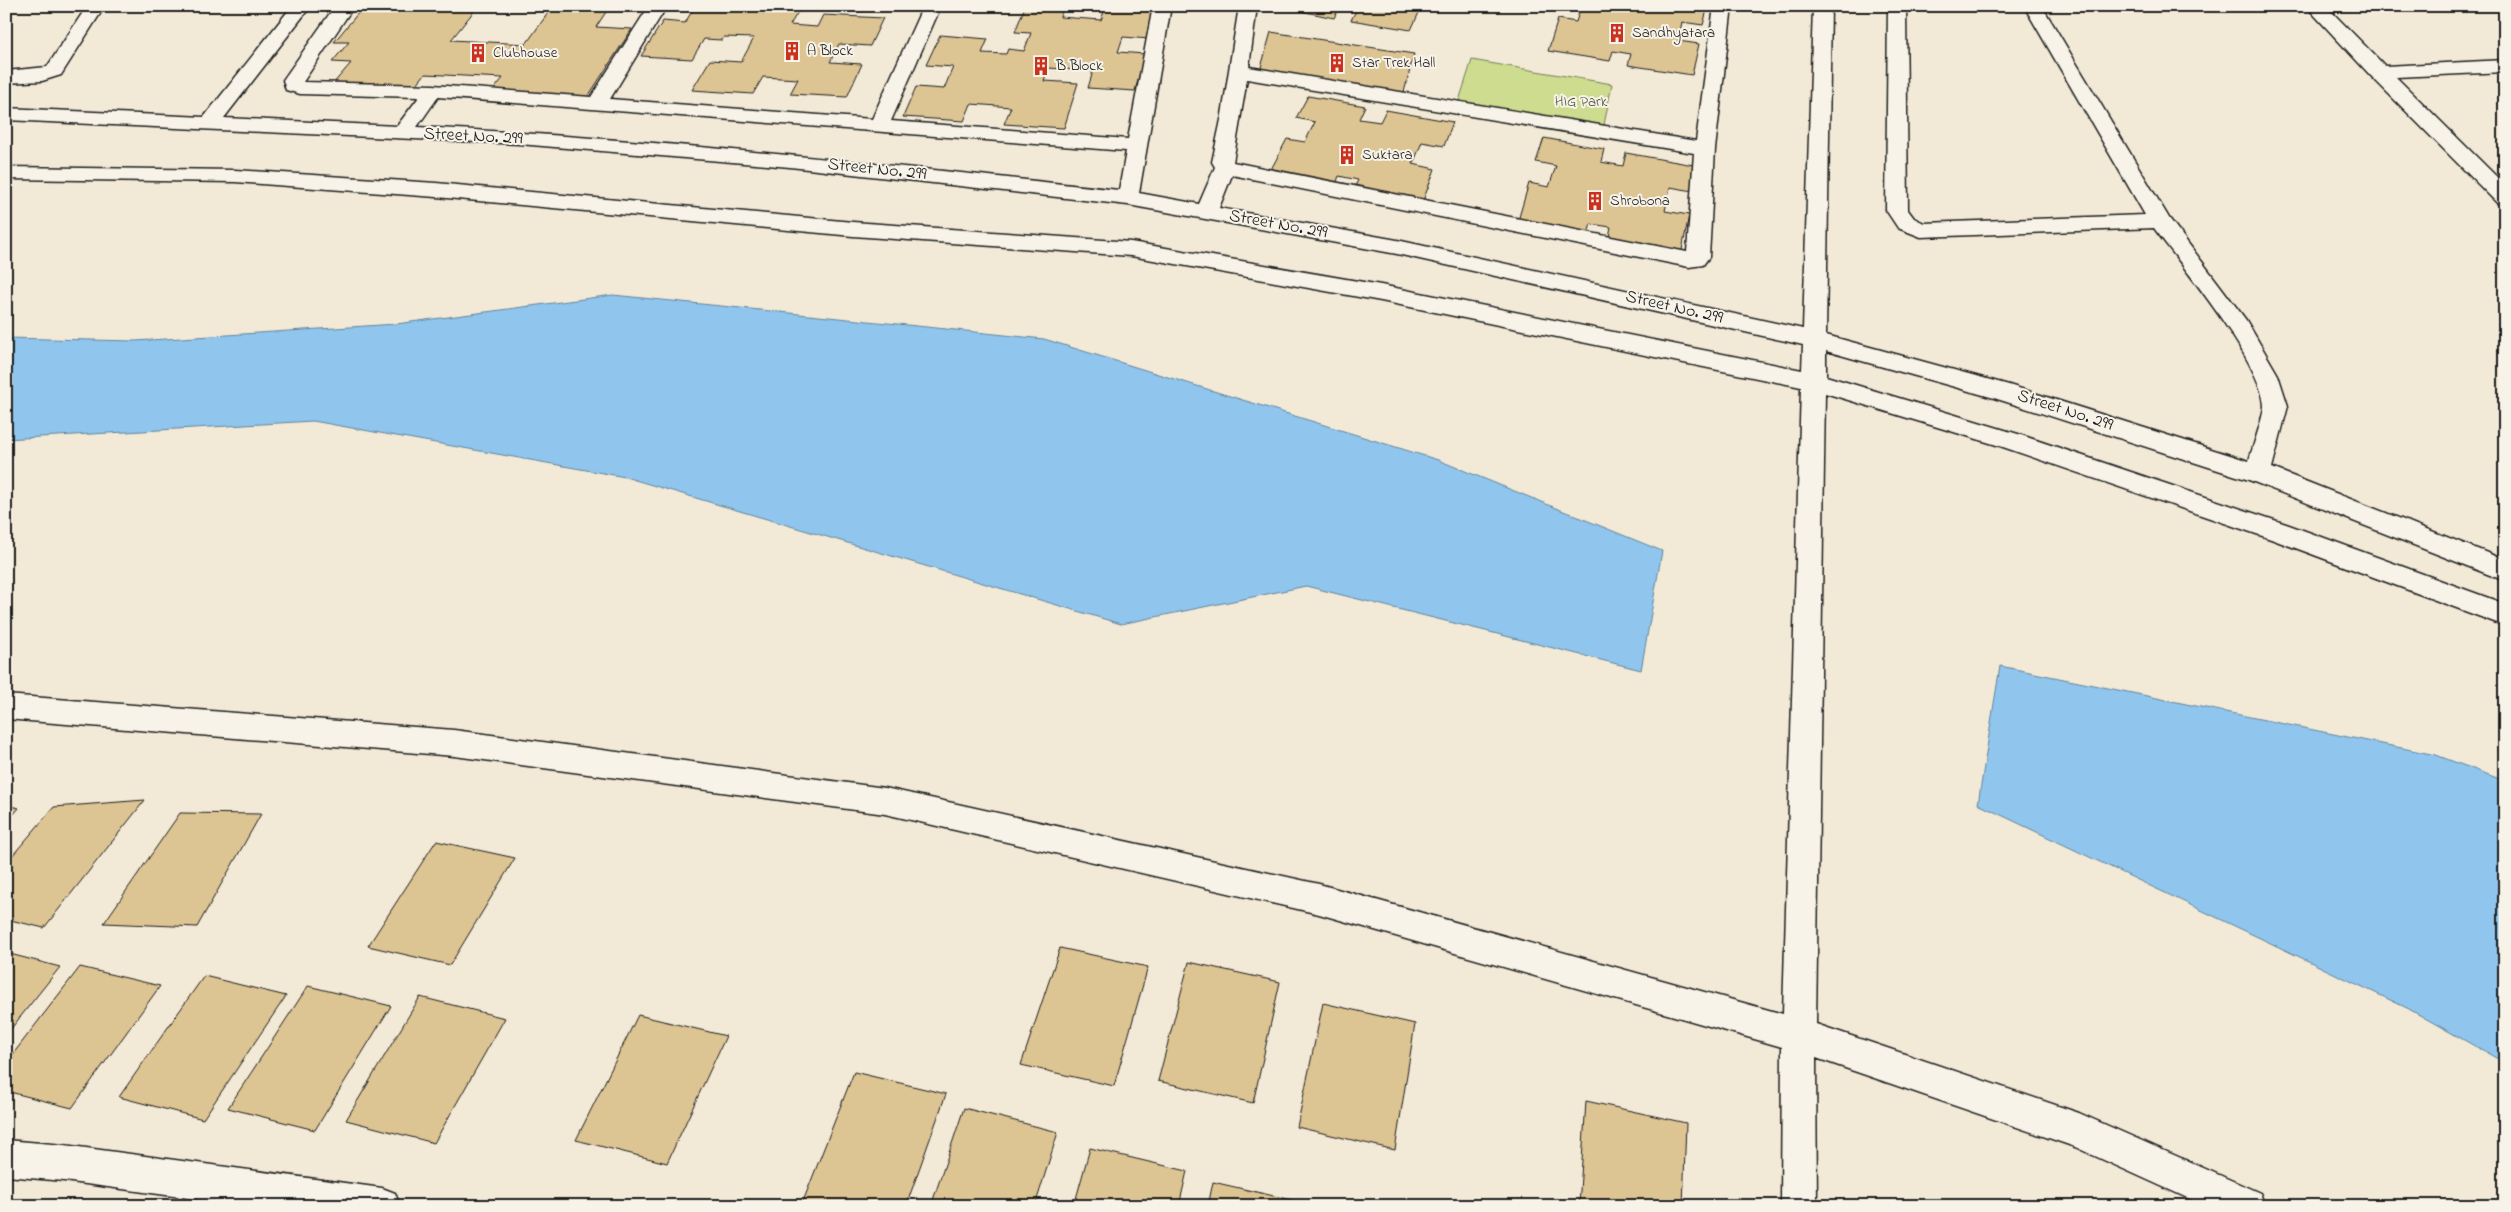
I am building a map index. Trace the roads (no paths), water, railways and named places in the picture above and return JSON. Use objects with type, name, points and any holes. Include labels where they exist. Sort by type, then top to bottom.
[{"type":"street","points":[[6,77],[42,75],[54,71],[96,6]]},
{"type":"street","points":[[208,124],[302,6]]},
{"type":"street","points":[[346,6],[293,80],[293,86],[300,88],[433,91],[1136,146]]},
{"type":"street","points":[[597,104],[658,6]]},
{"type":"street","points":[[879,126],[932,6]]},
{"type":"street","points":[[1128,198],[1162,6]]},
{"type":"street","points":[[1248,6],[1232,115],[1222,162],[1225,167],[1689,260],[1695,260],[1698,257],[1705,149],[1723,6]]},
{"type":"street","points":[[1800,1206],[1799,1035],[1822,6]]},
{"type":"street","points":[[1897,6],[1897,210],[1906,223],[1921,230],[2160,221]]},
{"type":"street","points":[[2034,6],[2160,221],[2238,326],[2266,375],[2276,406],[2258,473]]},
{"type":"street","points":[[2315,6],[2378,72],[2505,198]]},
{"type":"street","points":[[2378,72],[2505,66]]},
{"type":"street","points":[[1237,71],[1705,149]]},
{"type":"street","points":[[402,133],[433,91]]},
{"type":"street","name":"Street No. 299","points":[[6,114],[519,138],[790,161],[1128,198],[1207,212],[1397,247],[1816,340],[2000,391],[2258,473],[2505,571]]},
{"type":"street","points":[[1207,212],[1225,167]]},
{"type":"street","points":[[6,173],[254,178],[436,190],[853,229],[1132,249],[1419,301],[1814,382],[2009,440],[2280,532],[2505,615]]},
{"type":"street","points":[[6,707],[454,743],[885,801],[1319,899],[1799,1035],[2079,1131],[2247,1206]]},
{"type":"street","points":[[6,1158],[64,1163],[382,1206]]},
{"type":"water","points":[[613,295],[1044,339],[1438,460],[1662,551],[1641,670],[1306,586],[1121,624],[625,477],[313,421],[6,439],[6,338],[135,341],[396,324]]},
{"type":"water","points":[[2000,666],[2436,755],[2505,781],[2505,1063],[2407,1008],[1978,804]]},
{"type":"place","name":"Sandhyatara","points":[[1617,33]]},
{"type":"place","name":"A Block","points":[[792,51]]},
{"type":"place","name":"Clubhouse","points":[[478,53]]},
{"type":"place","name":"Star Trek Hall","points":[[1337,63]]},
{"type":"place","name":"B Block","points":[[1041,66]]},
{"type":"place","name":"Suktara","points":[[1347,155]]},
{"type":"place","name":"Shrobona","points":[[1595,201]]},
{"type":"park label","name":"HIG Park","points":[[1581,102]]}]
